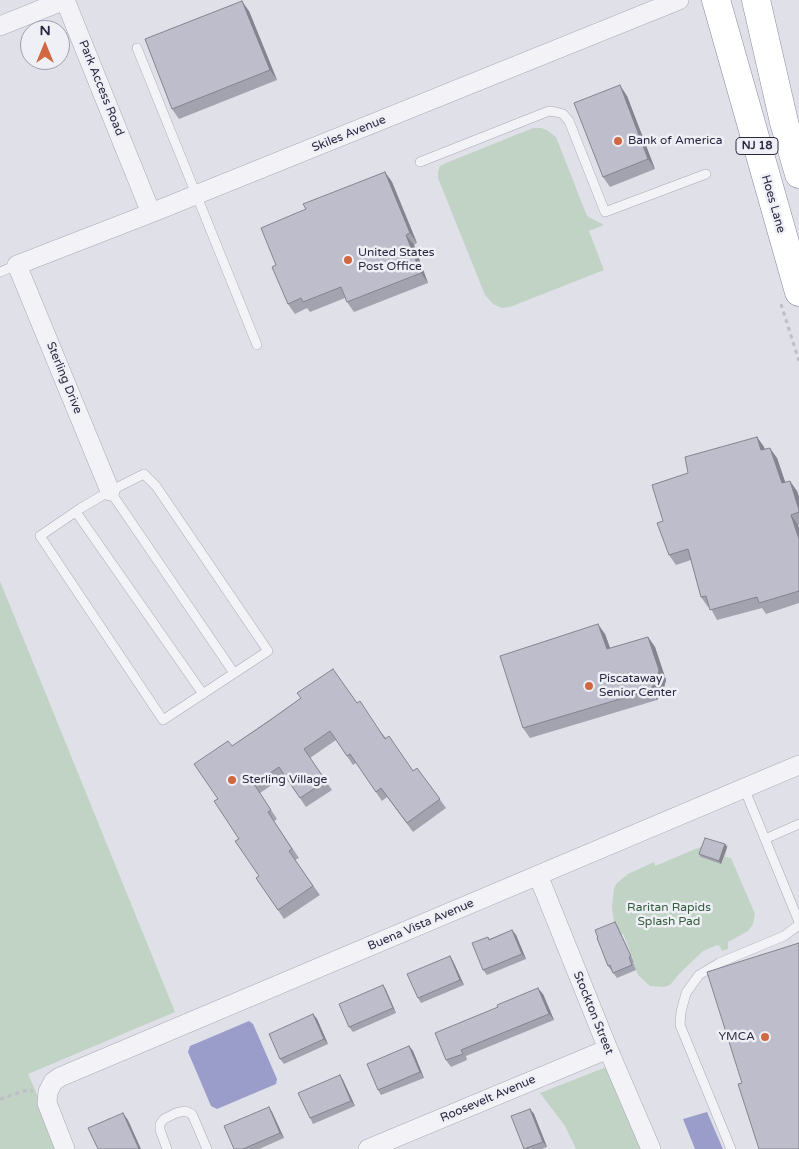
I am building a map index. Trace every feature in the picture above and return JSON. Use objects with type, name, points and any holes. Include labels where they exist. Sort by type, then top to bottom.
[{"type":"highway","name":"Hoes Lane","points":[[716,0],[799,292]]},
{"type":"highway","name":"NJ 18","points":[[756,0],[784,122],[799,174]]},
{"type":"street","name":"Park Access Road","points":[[0,26],[66,0],[151,213]]},
{"type":"street","name":"Skiles Avenue","points":[[9,269],[679,0]]},
{"type":"street","name":"Sterling Drive","points":[[9,269],[110,491]]},
{"type":"street","name":"Buena Vista Avenue","points":[[48,1092],[53,1082],[60,1077],[799,765]]},
{"type":"street","name":"Stockton Street","points":[[538,875],[608,1049],[651,1149]]},
{"type":"street","name":"Roosevelt Avenue","points":[[368,1149],[608,1049]]},
{"type":"street","points":[[48,1092],[47,1103],[65,1149]]},
{"type":"lane","points":[[137,48],[257,345]]},
{"type":"lane","points":[[420,162],[549,111],[563,114],[569,121],[605,212],[706,174]]},
{"type":"lane","points":[[144,474],[156,486],[268,651],[163,720],[40,536],[110,491],[144,474]]},
{"type":"lane","points":[[110,491],[234,673]]},
{"type":"lane","points":[[76,512],[203,694]]},
{"type":"lane","points":[[731,1149],[680,1025],[686,993],[699,975],[719,963],[784,936],[799,923],[744,788]]},
{"type":"lane","points":[[765,839],[799,824]]},
{"type":"lane","points":[[167,1149],[160,1130],[160,1124],[176,1113],[185,1111],[192,1114],[207,1149]]},
{"type":"path","points":[[0,1099],[24,1091],[48,1092]]},
{"type":"green space","points":[[533,128],[547,130],[556,137],[587,216],[604,225],[589,231],[604,270],[510,307],[502,308],[493,304],[485,295],[438,178],[438,172],[440,166],[446,163]]},
{"type":"green space","points":[[0,581],[175,1012],[28,1074],[61,1149],[0,1149]]},
{"type":"green space","name":"Raritan Rapids Splash Pad","points":[[705,845],[728,845],[725,857],[731,858],[755,914],[753,924],[748,931],[728,942],[728,949],[722,951],[720,946],[717,945],[703,951],[670,985],[664,987],[650,986],[638,975],[623,934],[621,934],[614,922],[612,907],[614,888],[628,874],[654,862],[655,866]]},
{"type":"green space","points":[[609,1066],[643,1149],[576,1149],[565,1126],[540,1093]]},
{"type":"water","points":[[249,1021],[253,1024],[277,1079],[276,1084],[217,1109],[211,1106],[188,1052],[190,1046]]},
{"type":"water","points":[[707,1112],[723,1149],[695,1149],[683,1119]]},
{"type":"building","points":[[242,1],[270,70],[172,109],[145,39]]},
{"type":"building","name":"Bank of America","points":[[620,85],[648,159],[603,177],[574,103]]},
{"type":"building","name":"United States Post Office","points":[[385,172],[410,233],[406,235],[421,273],[347,302],[341,287],[303,302],[301,298],[288,304],[272,267],[276,265],[261,228],[306,209],[303,204]]},
{"type":"building","points":[[757,437],[761,450],[770,448],[782,483],[790,481],[799,510],[799,512],[791,515],[799,539],[799,591],[759,603],[757,597],[710,610],[706,596],[701,597],[688,549],[669,555],[657,523],[663,521],[652,485],[688,473],[685,457]]},
{"type":"building","name":"Piscataway Senior Center","points":[[598,624],[607,649],[648,637],[659,670],[656,681],[650,690],[523,728],[500,656]]},
{"type":"building","points":[[333,669],[357,703],[360,701],[385,739],[389,736],[413,771],[417,768],[440,799],[407,823],[381,788],[376,792],[350,754],[347,756],[330,731],[304,749],[326,781],[300,798],[279,767],[254,784],[271,810],[268,812],[292,849],[289,851],[313,886],[278,910],[256,878],[259,876],[235,841],[239,839],[214,801],[218,799],[194,764],[228,741],[232,746],[269,721],[301,698],[297,693]]},
{"type":"building","points":[[705,838],[725,844],[719,861],[699,854]]},
{"type":"building","points":[[615,922],[631,956],[629,957],[632,965],[613,973],[610,965],[608,966],[595,930]]},
{"type":"building","points":[[512,930],[522,954],[483,970],[472,943],[488,937],[489,940]]},
{"type":"building","name":"YMCA","points":[[799,943],[799,1149],[759,1149],[738,1084],[742,1083],[707,972]]},
{"type":"building","points":[[450,956],[460,980],[418,998],[407,974]]},
{"type":"building","points":[[383,985],[393,1008],[349,1027],[339,1004]]},
{"type":"building","points":[[538,988],[549,1014],[461,1050],[463,1054],[446,1060],[435,1033]]},
{"type":"building","points":[[313,1014],[324,1039],[280,1059],[269,1034]]},
{"type":"building","points":[[409,1046],[420,1072],[378,1090],[367,1064]]},
{"type":"building","points":[[340,1075],[351,1101],[310,1118],[298,1093]]},
{"type":"building","points":[[269,1107],[280,1133],[243,1149],[234,1149],[224,1126]]},
{"type":"building","points":[[530,1109],[543,1142],[524,1149],[511,1116]]},
{"type":"building","points":[[123,1113],[139,1149],[98,1149],[88,1128]]},
{"type":"place","name":"Bank of America","points":[[618,141]]},
{"type":"place","name":"United States Post Office","points":[[348,260]]},
{"type":"place","name":"Piscataway Senior Center","points":[[589,686]]},
{"type":"place","name":"Sterling Village","points":[[232,780]]},
{"type":"place","name":"YMCA","points":[[765,1037]]}]
